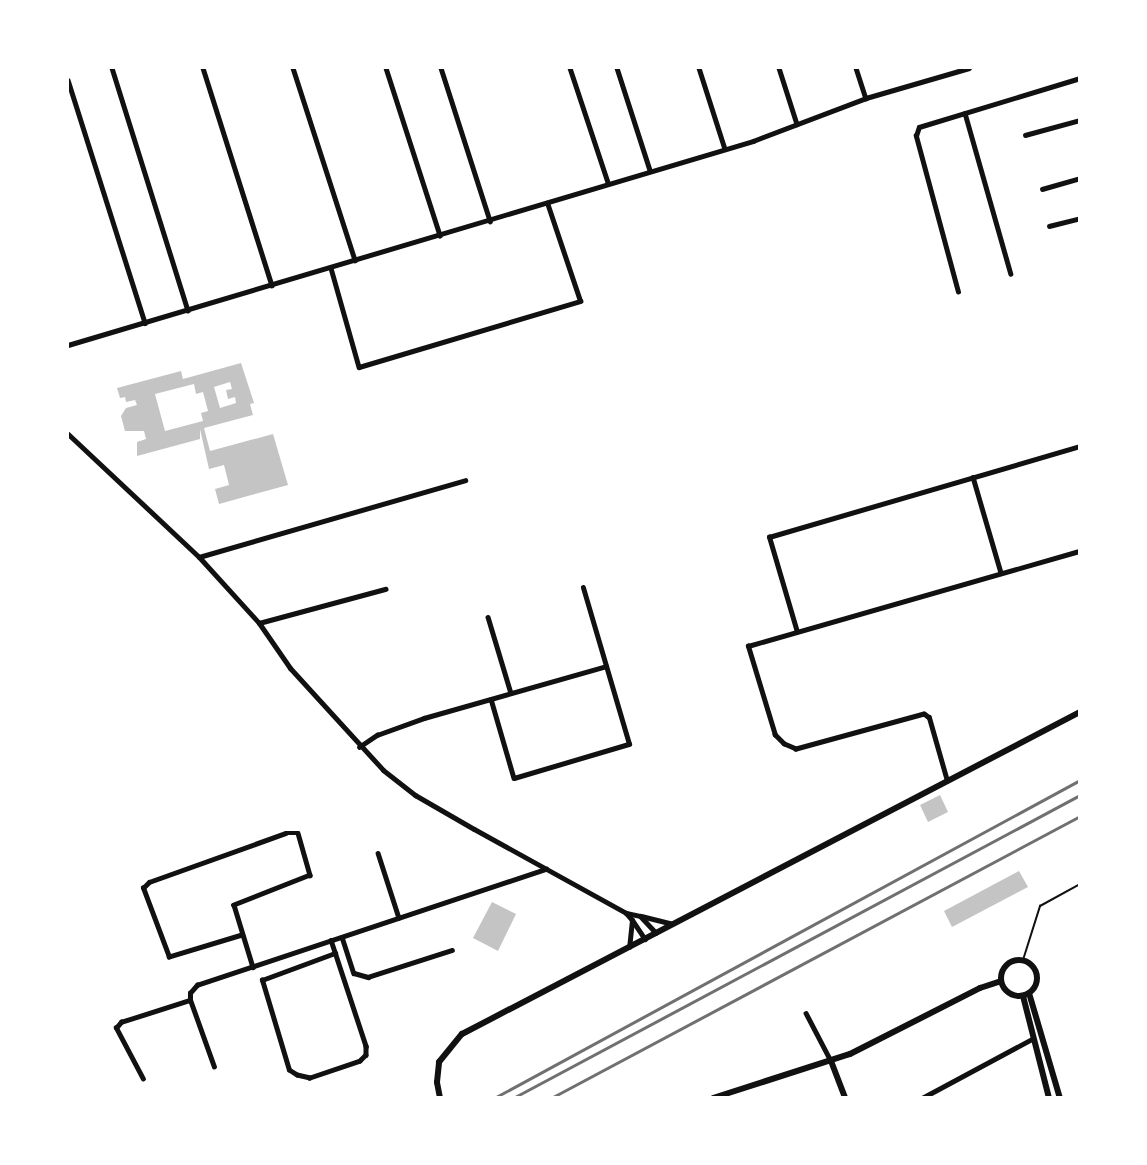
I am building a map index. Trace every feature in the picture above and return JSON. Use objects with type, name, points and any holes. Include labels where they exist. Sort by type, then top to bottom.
[{"type":"main road","points":[[440,1098],[437,1082],[439,1062],[462,1034],[1080,712]]},
{"type":"main road","points":[[1001,981],[1006,965],[1023,960],[1036,972],[1036,984],[1026,995],[1032,1040],[1049,1098]]},
{"type":"main road","points":[[1001,981],[1009,993],[1026,995]]},
{"type":"main road","points":[[712,1098],[831,1061],[981,988],[1001,981]]},
{"type":"main road","points":[[1026,995],[1060,1098]]},
{"type":"main road","points":[[831,1061],[845,1098]]},
{"type":"street","points":[[112,68],[188,310]]},
{"type":"street","points":[[203,68],[272,285]]},
{"type":"street","points":[[293,68],[355,260]]},
{"type":"street","points":[[386,68],[440,235]]},
{"type":"street","points":[[441,68],[490,221]]},
{"type":"street","points":[[570,68],[608,182]]},
{"type":"street","points":[[617,68],[650,170]]},
{"type":"street","points":[[699,68],[725,149]]},
{"type":"street","points":[[779,68],[797,123]]},
{"type":"street","points":[[856,68],[866,98]]},
{"type":"street","points":[[68,344],[490,221],[608,182],[725,149],[866,98],[969,68]]},
{"type":"street","points":[[958,292],[916,136],[919,127],[1080,78]]},
{"type":"street","points":[[68,80],[145,323]]},
{"type":"street","points":[[965,113],[1011,274]]},
{"type":"street","points":[[1025,135],[1080,120]]},
{"type":"street","points":[[1042,189],[1080,178]]},
{"type":"street","points":[[331,268],[359,367],[580,301],[547,203]]},
{"type":"street","points":[[1049,226],[1080,218]]},
{"type":"street","points":[[68,434],[199,557],[259,623],[290,668],[359,747],[416,795],[626,913],[672,924]]},
{"type":"street","points":[[797,632],[769,537],[1080,446]]},
{"type":"street","points":[[973,477],[1001,573]]},
{"type":"street","points":[[199,557],[465,480]]},
{"type":"street","points":[[947,781],[929,718],[924,714],[796,749],[784,744],[775,735],[748,646],[1080,551]]},
{"type":"street","points":[[492,699],[514,778],[629,744],[583,588]]},
{"type":"street","points":[[259,623],[385,590]]},
{"type":"street","points":[[488,616],[511,693]]},
{"type":"street","points":[[359,747],[393,729],[606,666]]},
{"type":"street","points":[[242,935],[169,957],[143,888],[149,882],[286,833],[298,833],[310,875],[234,905],[252,967]]},
{"type":"street","points":[[378,853],[399,918]]},
{"type":"street","points":[[214,1067],[190,1000],[190,993],[197,985],[546,869]]},
{"type":"street","points":[[626,913],[645,939]]},
{"type":"street","points":[[640,916],[656,933]]},
{"type":"street","points":[[629,947],[632,920]]},
{"type":"street","points":[[342,937],[354,973],[368,977],[452,950]]},
{"type":"street","points":[[331,940],[335,953],[366,1054],[360,1061],[310,1078],[297,1075],[289,1070],[262,980],[335,953]]},
{"type":"street","points":[[143,1079],[116,1028],[121,1022],[190,1000]]},
{"type":"street","points":[[806,1013],[831,1061]]},
{"type":"street","points":[[922,1098],[1032,1040]]},
{"type":"lane","points":[[1023,960],[1040,906],[1080,884]]},
{"type":"building","points":[[241,363],[254,403],[250,404],[253,415],[204,428],[210,451],[273,434],[288,485],[219,504],[215,489],[229,485],[224,465],[209,469],[200,429],[200,439],[137,456],[137,442],[146,439],[144,431],[125,431],[121,416],[126,408],[137,405],[135,400],[126,402],[125,397],[120,398],[117,388],[181,371],[183,379]],"holes":[[[230,382],[232,389],[226,390],[228,399],[235,397],[236,403],[220,408],[214,387]],[[194,384],[196,394],[203,392],[208,411],[201,413],[203,421],[165,431],[155,394]]]},
{"type":"building","points":[[940,795],[948,812],[928,822],[920,805]]},
{"type":"building","points":[[1019,871],[1028,887],[952,927],[944,911]]},
{"type":"building","points":[[492,902],[516,914],[498,951],[473,938]]},
{"type":"railway","points":[[494,1098],[1080,780]]},
{"type":"railway","points":[[513,1098],[1080,795]]},
{"type":"railway","points":[[551,1098],[1080,816]]}]
